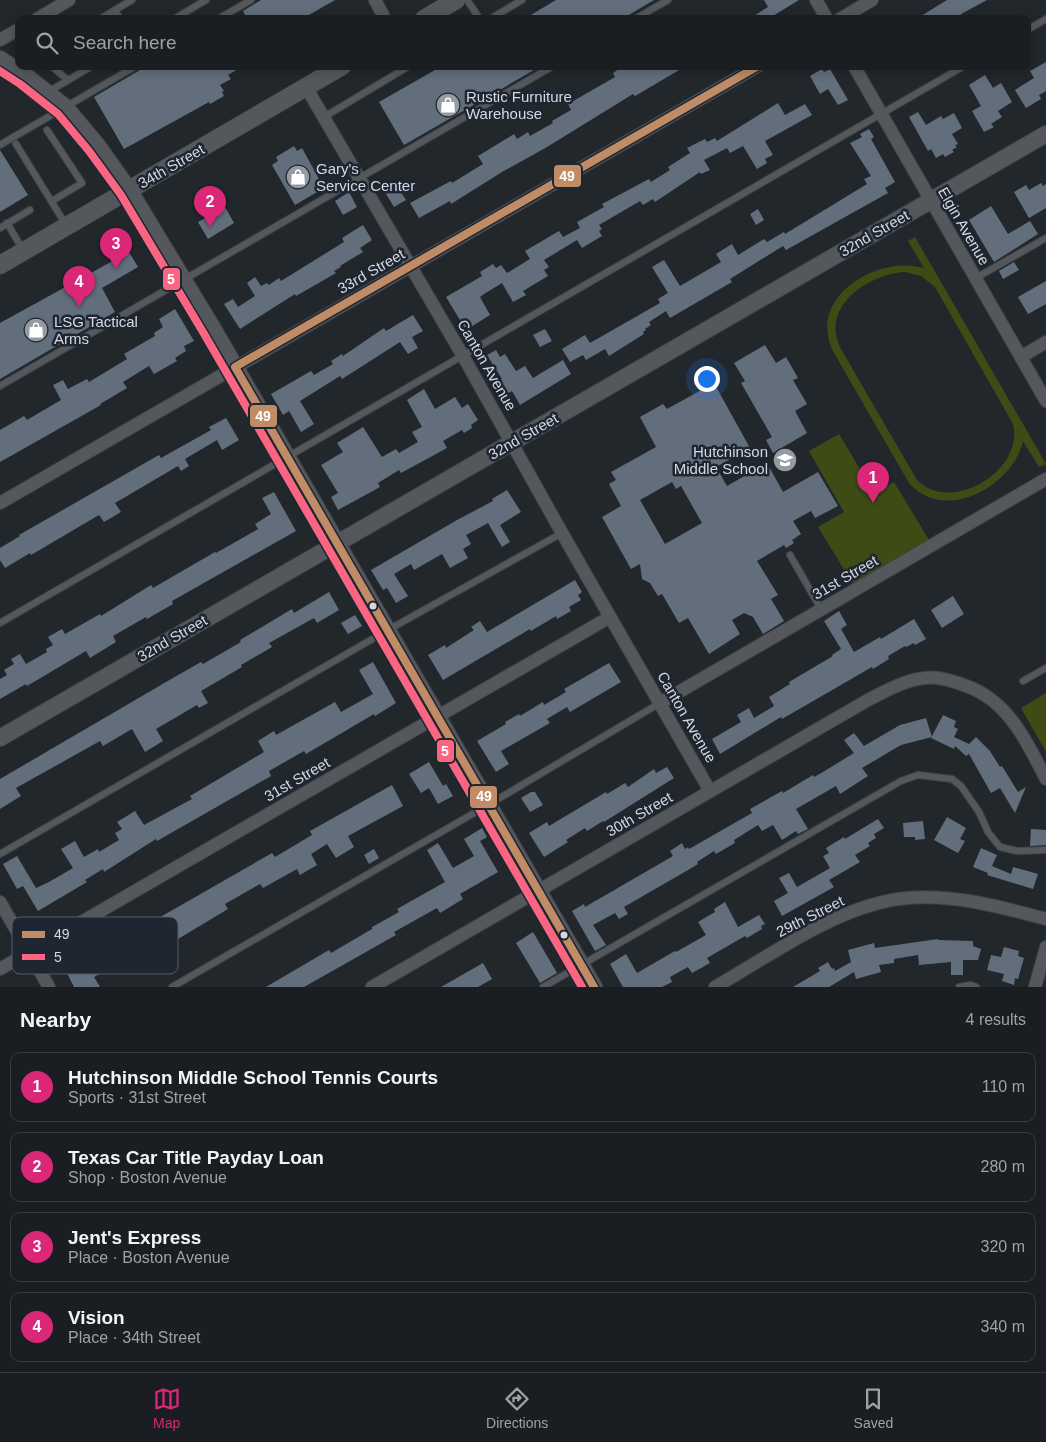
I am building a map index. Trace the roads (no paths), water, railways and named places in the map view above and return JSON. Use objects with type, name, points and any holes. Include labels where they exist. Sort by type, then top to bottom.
[{"type":"main road","points":[[431,15],[456,0]]},
{"type":"main road","name":"34th Street","points":[[0,265],[335,70]]},
{"type":"street","points":[[44,15],[69,0]]},
{"type":"street","points":[[375,0],[383,15]]},
{"type":"street","points":[[816,0],[825,15]]},
{"type":"street","points":[[847,15],[872,0]]},
{"type":"street","points":[[0,40],[15,31]]},
{"type":"street","points":[[0,59],[15,70]]},
{"type":"street","points":[[16,70],[65,107],[93,139],[129,190],[288,457],[336,544],[388,630],[594,987]]},
{"type":"street","name":"33rd Street","points":[[0,503],[751,70]]},
{"type":"street","name":"Elgin Avenue","points":[[856,70],[1046,401]]},
{"type":"street","name":"Canton Avenue","points":[[306,87],[513,442],[562,533],[710,791]]},
{"type":"street","name":"32nd Street","points":[[0,738],[1046,134]]},
{"type":"street","points":[[1020,357],[1046,342]]},
{"type":"street","name":"31st Street","points":[[660,703],[1046,479]]},
{"type":"street","name":"31st Street","points":[[91,917],[610,617]]},
{"type":"street","name":"30th Street","points":[[372,987],[868,700],[896,686],[926,677],[952,681],[984,694],[1001,708],[1017,728],[1046,779]]},
{"type":"street","name":"29th Street","points":[[715,987],[825,923],[850,912],[907,898],[935,898],[978,903],[1046,919]]},
{"type":"street","points":[[0,902],[12,923]]},
{"type":"street","points":[[1035,987],[1046,946]]},
{"type":"street","name":"31st Street","points":[[0,969],[12,962]]},
{"type":"street","points":[[41,974],[49,987]]},
{"type":"lane","points":[[107,15],[132,0]]},
{"type":"lane","points":[[181,15],[206,0]]},
{"type":"lane","points":[[225,15],[251,0]]},
{"type":"lane","points":[[467,0],[477,15]]},
{"type":"lane","points":[[497,15],[522,0]]},
{"type":"lane","points":[[642,15],[668,0]]},
{"type":"lane","points":[[115,10],[118,15]]},
{"type":"lane","points":[[1031,28],[1046,19]]},
{"type":"lane","points":[[56,70],[68,80]]},
{"type":"lane","points":[[47,92],[85,70]]},
{"type":"lane","points":[[0,145],[129,70]]},
{"type":"lane","points":[[324,117],[402,70]]},
{"type":"lane","points":[[0,386],[546,70]]},
{"type":"lane","points":[[0,623],[957,70]]},
{"type":"lane","points":[[47,130],[82,183],[52,201]]},
{"type":"lane","points":[[16,144],[67,226]]},
{"type":"lane","points":[[0,228],[30,210]]},
{"type":"lane","points":[[7,223],[23,251]]},
{"type":"lane","points":[[976,278],[1046,238]]},
{"type":"lane","points":[[0,854],[388,630],[562,533]]},
{"type":"lane","points":[[790,555],[821,609]]},
{"type":"lane","points":[[1023,681],[1046,668]]},
{"type":"lane","points":[[172,987],[660,703]]},
{"type":"lane","points":[[543,987],[901,781],[918,775],[952,779],[961,786],[979,812],[988,832],[1000,847],[1017,851],[1046,850]]},
{"type":"lane","points":[[959,987],[971,985],[976,987]]},
{"type":"place","name":"Rustic Furniture Warehouse","points":[[448,105]]},
{"type":"place","name":"Gary's Service Center","points":[[298,177]]},
{"type":"place","name":"Texas Car Title Payday Loan","points":[[210,227]]},
{"type":"place","name":"Jent's Express","points":[[116,269]]},
{"type":"place","name":"Vision","points":[[79,307]]},
{"type":"place","name":"LSG Tactical Arms","points":[[36,330]]},
{"type":"place","name":"Hutchinson Middle School","points":[[785,460]]},
{"type":"place","name":"Hutchinson Middle School Tennis Courts","points":[[873,503]]}]
